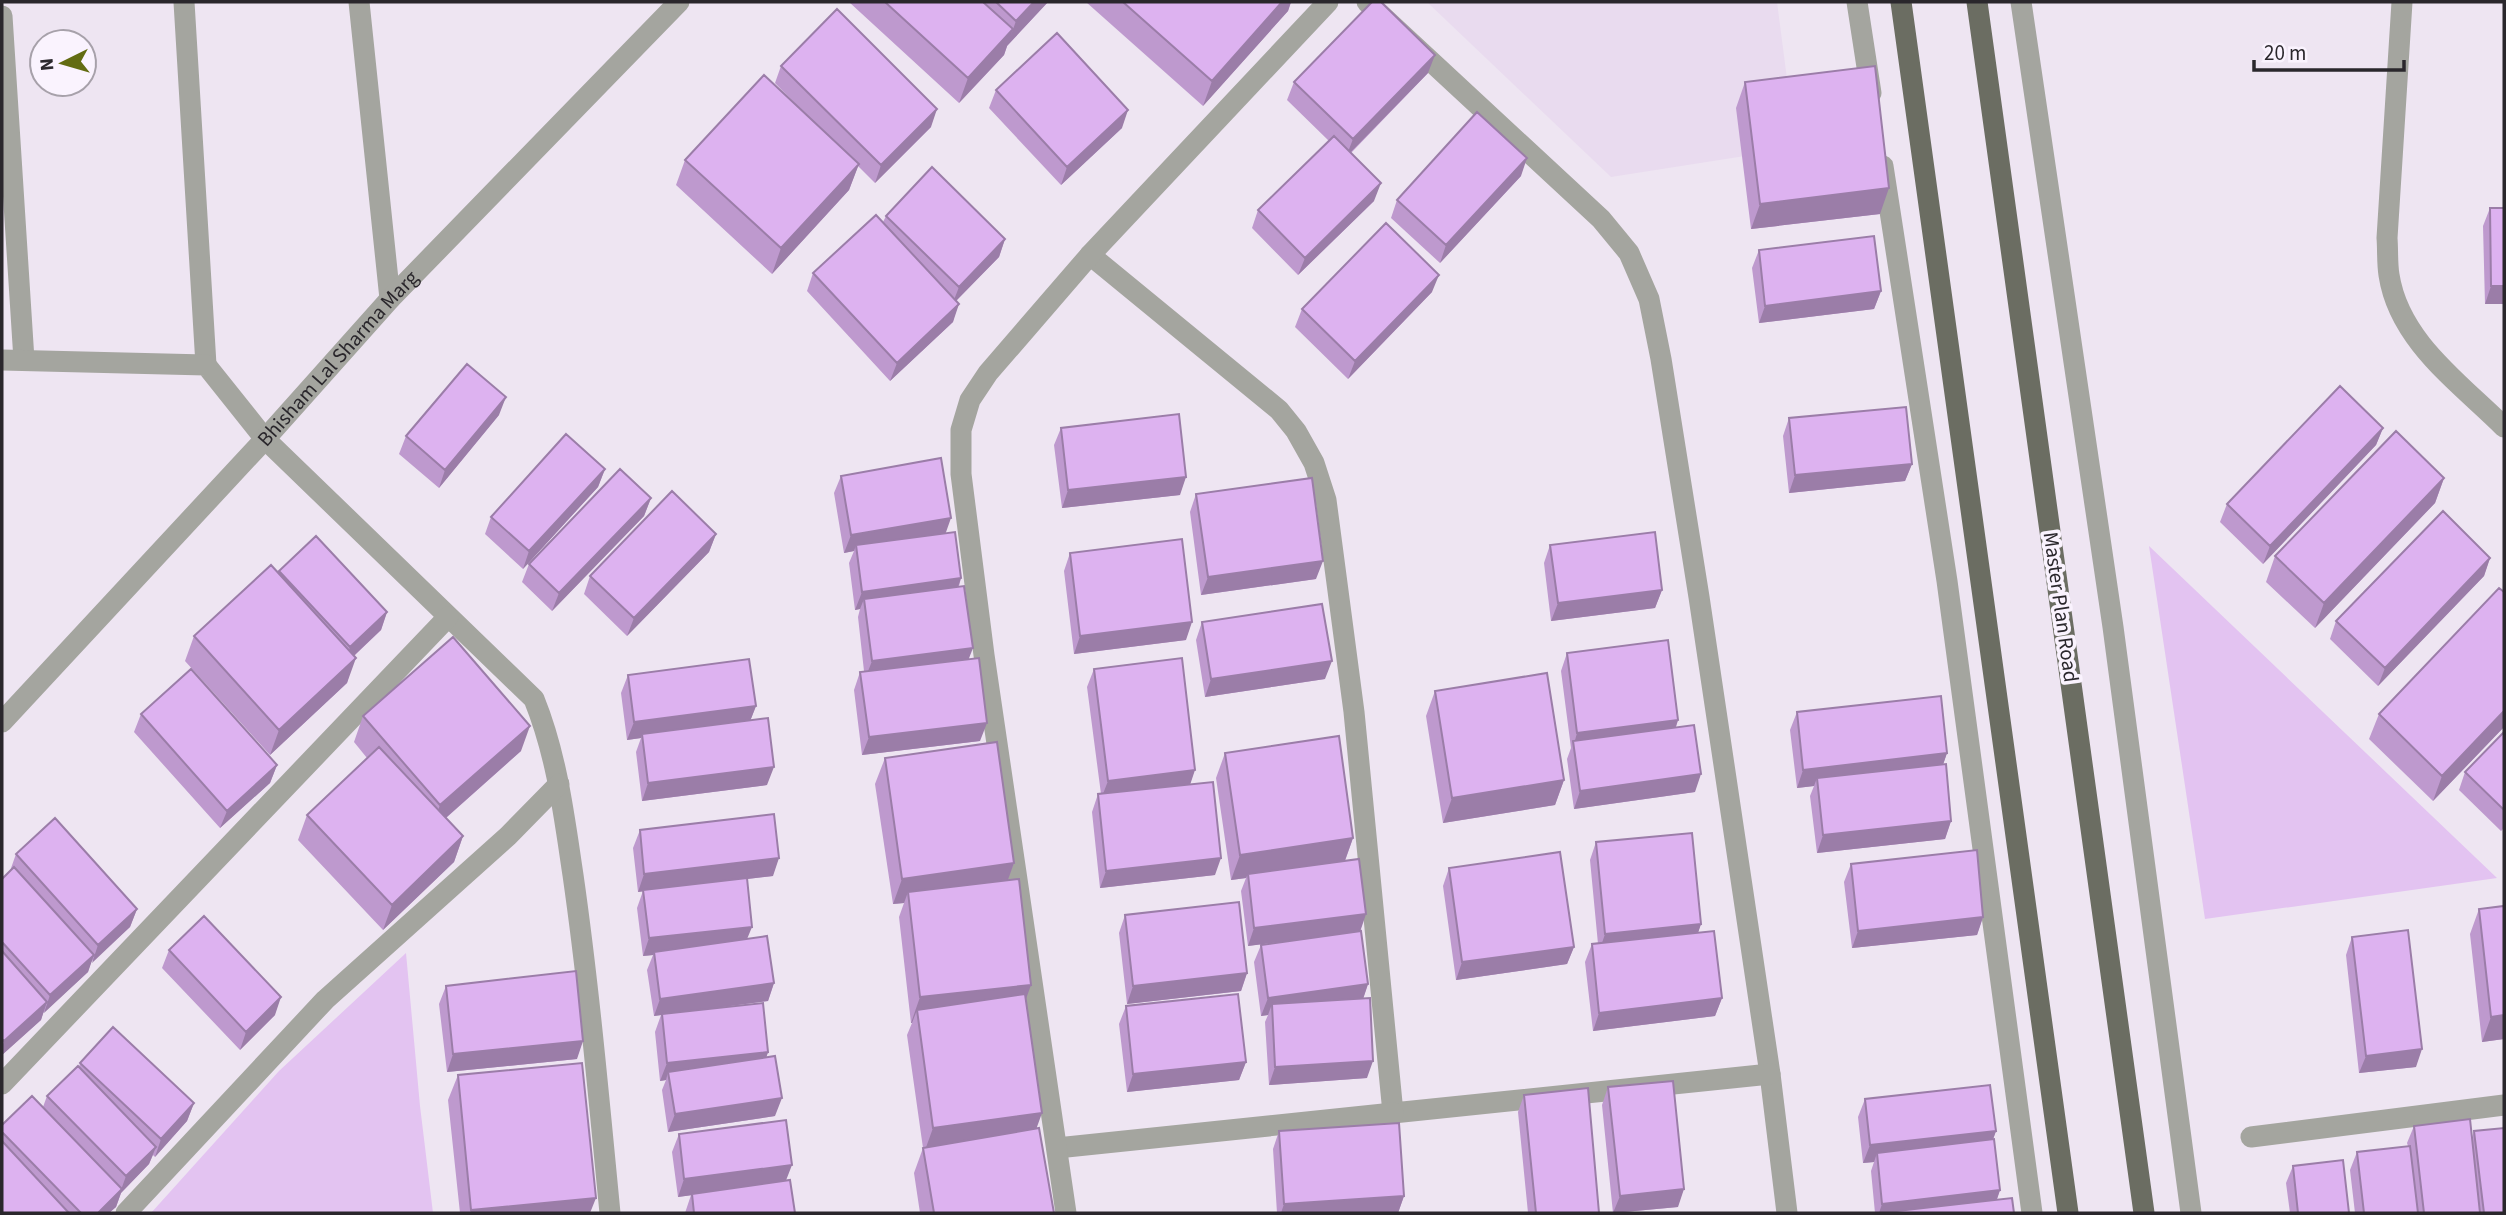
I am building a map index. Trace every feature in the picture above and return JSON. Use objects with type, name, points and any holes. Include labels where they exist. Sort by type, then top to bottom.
[{"type":"main road","points":[[1901,2],[2068,1213]]},
{"type":"main road","name":"Master Plan Road","points":[[1977,2],[2144,1213]]},
{"type":"street","points":[[184,2],[206,365],[264,439],[534,699],[547,731],[559,784],[586,965],[610,1213]]},
{"type":"street","points":[[359,2],[390,299]]},
{"type":"street","name":"Bhisham Lal Sharma Marg","points":[[2,722],[390,299],[680,2]]},
{"type":"street","points":[[1066,1213],[983,642],[961,474],[961,430],[970,400],[988,373],[1090,255],[1328,2]]},
{"type":"street","points":[[1367,2],[1601,219],[1629,253],[1649,299],[1699,597],[1787,1213]]},
{"type":"street","points":[[1857,2],[1874,112]]},
{"type":"street","points":[[2021,2],[2113,627],[2191,1213]]},
{"type":"street","points":[[2402,2],[2387,238],[2389,276],[2401,314],[2422,346],[2504,427]]},
{"type":"street","points":[[2,16],[24,360]]},
{"type":"street","points":[[1878,140],[1947,581],[2032,1213]]},
{"type":"street","points":[[1090,255],[1279,410],[1296,431],[1314,463],[1326,500],[1354,712],[1393,1113]]},
{"type":"street","points":[[2,360],[206,365]]},
{"type":"street","points":[[2,1084],[448,617]]},
{"type":"street","points":[[126,1213],[325,1000],[508,836],[559,784]]},
{"type":"street","points":[[1057,1148],[1769,1074]]},
{"type":"street","points":[[2251,1137],[2504,1105]]},
{"type":"shaded area","points":[[1427,2],[1777,2],[1796,148],[1611,177]]},
{"type":"shaded area","points":[[2149,546],[2497,878],[2205,919]]},
{"type":"shaded area","points":[[406,953],[433,1213],[151,1213],[279,1071]]},
{"type":"building","points":[[885,2],[983,2],[1013,29],[968,78]]},
{"type":"building","points":[[996,2],[1034,2],[1016,21]]},
{"type":"building","points":[[1123,2],[1282,2],[1212,81]]},
{"type":"building","points":[[1372,2],[1381,2],[1435,55],[1353,139],[1294,82]]},
{"type":"building","points":[[837,9],[937,109],[881,165],[781,66]]},
{"type":"building","points":[[1057,33],[1128,110],[1067,167],[996,90]]},
{"type":"building","points":[[1875,66],[1889,188],[1760,204],[1745,82]]},
{"type":"building","points":[[764,75],[859,164],[781,248],[685,160]]},
{"type":"building","points":[[1477,112],[1527,158],[1446,245],[1397,200]]},
{"type":"building","points":[[1334,136],[1381,183],[1305,258],[1258,210]]},
{"type":"building","points":[[932,167],[1005,239],[959,287],[886,216]]},
{"type":"building","points":[[2490,208],[2504,208],[2504,286],[2491,286]]},
{"type":"building","points":[[876,215],[959,304],[897,363],[813,273]]},
{"type":"building","points":[[1386,223],[1439,275],[1355,361],[1302,309]]},
{"type":"building","points":[[1874,236],[1881,291],[1765,306],[1759,250]]},
{"type":"building","points":[[467,364],[506,397],[445,470],[406,436]]},
{"type":"building","points":[[2340,386],[2383,428],[2270,546],[2227,504]]},
{"type":"building","points":[[1906,407],[1912,464],[1795,475],[1789,418]]},
{"type":"building","points":[[1179,414],[1186,477],[1068,490],[1061,428]]},
{"type":"building","points":[[2396,431],[2444,478],[2324,603],[2275,556]]},
{"type":"building","points":[[566,434],[605,469],[529,551],[491,517]]},
{"type":"building","points":[[941,458],[951,518],[851,535],[841,476]]},
{"type":"building","points":[[620,469],[651,498],[559,593],[529,564]]},
{"type":"building","points":[[1312,478],[1323,561],[1208,577],[1196,494]]},
{"type":"building","points":[[672,491],[716,534],[634,618],[590,576]]},
{"type":"building","points":[[2443,511],[2490,558],[2385,668],[2336,621]]},
{"type":"building","points":[[955,532],[961,578],[862,592],[856,545]]},
{"type":"building","points":[[1655,532],[1662,590],[1558,603],[1550,545]]},
{"type":"building","points":[[316,536],[387,612],[350,647],[279,571]]},
{"type":"building","points":[[1182,539],[1192,622],[1080,636],[1070,553]]},
{"type":"building","points":[[271,565],[356,658],[279,730],[194,636]]},
{"type":"building","points":[[964,586],[973,648],[872,661],[864,599]]},
{"type":"building","points":[[2499,588],[2504,592],[2504,711],[2442,776],[2379,714]]},
{"type":"building","points":[[1322,604],[1332,661],[1211,679],[1202,622]]},
{"type":"building","points":[[453,637],[530,726],[440,805],[363,716]]},
{"type":"building","points":[[1668,640],[1678,720],[1577,733],[1567,653]]},
{"type":"building","points":[[979,658],[987,723],[869,737],[860,672]]},
{"type":"building","points":[[1182,658],[1195,770],[1108,781],[1094,669]]},
{"type":"building","points":[[749,659],[756,706],[634,722],[628,675]]},
{"type":"building","points":[[191,669],[277,765],[227,811],[141,714]]},
{"type":"building","points":[[1547,673],[1564,780],[1452,798],[1435,691]]},
{"type":"building","points":[[1941,696],[1947,753],[1803,770],[1797,712]]},
{"type":"building","points":[[768,718],[774,767],[648,783],[642,734]]},
{"type":"building","points":[[1694,725],[1701,774],[1580,791],[1573,741]]},
{"type":"building","points":[[2504,732],[2504,810],[2465,772]]},
{"type":"building","points":[[1339,736],[1353,838],[1240,855],[1225,753]]},
{"type":"building","points":[[997,742],[1014,863],[902,879],[885,758]]},
{"type":"building","points":[[379,747],[463,836],[392,905],[307,815]]},
{"type":"building","points":[[1946,764],[1951,821],[1823,835],[1817,778]]},
{"type":"building","points":[[1213,782],[1221,858],[1106,871],[1098,794]]},
{"type":"building","points":[[774,814],[779,858],[644,874],[640,830]]},
{"type":"building","points":[[55,818],[137,909],[98,945],[16,854]]},
{"type":"building","points":[[1692,833],[1701,924],[1605,934],[1596,842]]},
{"type":"building","points":[[1977,850],[1983,917],[1858,931],[1851,864]]},
{"type":"building","points":[[1560,852],[1574,947],[1462,962],[1449,868]]},
{"type":"building","points":[[1359,859],[1366,914],[1254,928],[1248,874]]},
{"type":"building","points":[[14,867],[94,955],[50,995],[2,942],[2,879]]},
{"type":"building","points":[[747,878],[752,927],[649,938],[643,890]]},
{"type":"building","points":[[1019,879],[1031,985],[920,997],[908,892]]},
{"type":"building","points":[[1239,902],[1247,973],[1133,986],[1125,915]]},
{"type":"building","points":[[2504,906],[2504,1015],[2491,1017],[2479,909]]},
{"type":"building","points":[[204,916],[281,997],[246,1032],[169,950]]},
{"type":"building","points":[[2408,930],[2422,1049],[2366,1056],[2352,937]]},
{"type":"building","points":[[1361,931],[1368,984],[1268,998],[1261,945]]},
{"type":"building","points":[[1714,931],[1722,998],[1599,1013],[1592,944]]},
{"type":"building","points":[[767,936],[774,983],[660,999],[654,952]]},
{"type":"building","points":[[2,951],[47,1002],[4,1041],[2,1039]]},
{"type":"building","points":[[576,971],[583,1041],[453,1054],[446,986]]},
{"type":"building","points":[[1025,994],[1042,1113],[933,1128],[917,1010]]},
{"type":"building","points":[[1238,994],[1246,1062],[1133,1074],[1126,1006]]},
{"type":"building","points":[[1370,998],[1373,1061],[1275,1067],[1272,1004]]},
{"type":"building","points":[[763,1003],[768,1052],[667,1063],[662,1014]]},
{"type":"building","points":[[113,1027],[194,1103],[161,1139],[80,1063]]},
{"type":"building","points":[[775,1056],[782,1098],[675,1114],[668,1072]]},
{"type":"building","points":[[582,1063],[596,1198],[471,1210],[458,1075]]},
{"type":"building","points":[[78,1066],[156,1147],[126,1176],[47,1096]]},
{"type":"building","points":[[1673,1081],[1684,1189],[1620,1196],[1608,1087]]},
{"type":"building","points":[[1990,1085],[1996,1131],[1870,1145],[1865,1099]]},
{"type":"building","points":[[1588,1088],[1599,1213],[1536,1213],[1524,1095]]},
{"type":"building","points":[[32,1096],[122,1189],[98,1213],[81,1213],[2,1132],[2,1125]]},
{"type":"building","points":[[2470,1119],[2480,1213],[2424,1213],[2414,1126]]},
{"type":"building","points":[[786,1120],[792,1165],[684,1179],[679,1134]]},
{"type":"building","points":[[1399,1123],[1404,1196],[1284,1204],[1279,1131]]},
{"type":"building","points":[[1039,1128],[1054,1213],[934,1213],[923,1148]]},
{"type":"building","points":[[2504,1128],[2504,1213],[2484,1213],[2474,1131]]},
{"type":"building","points":[[1994,1139],[2000,1190],[1882,1204],[1877,1153]]},
{"type":"building","points":[[2,1141],[69,1213],[2,1213]]},
{"type":"building","points":[[2410,1146],[2418,1213],[2364,1213],[2357,1152]]},
{"type":"building","points":[[2343,1160],[2349,1213],[2298,1213],[2293,1166]]},
{"type":"building","points":[[790,1180],[795,1213],[694,1213],[692,1194]]},
{"type":"building","points":[[2012,1198],[2014,1213],[1888,1213],[1888,1212]]}]
